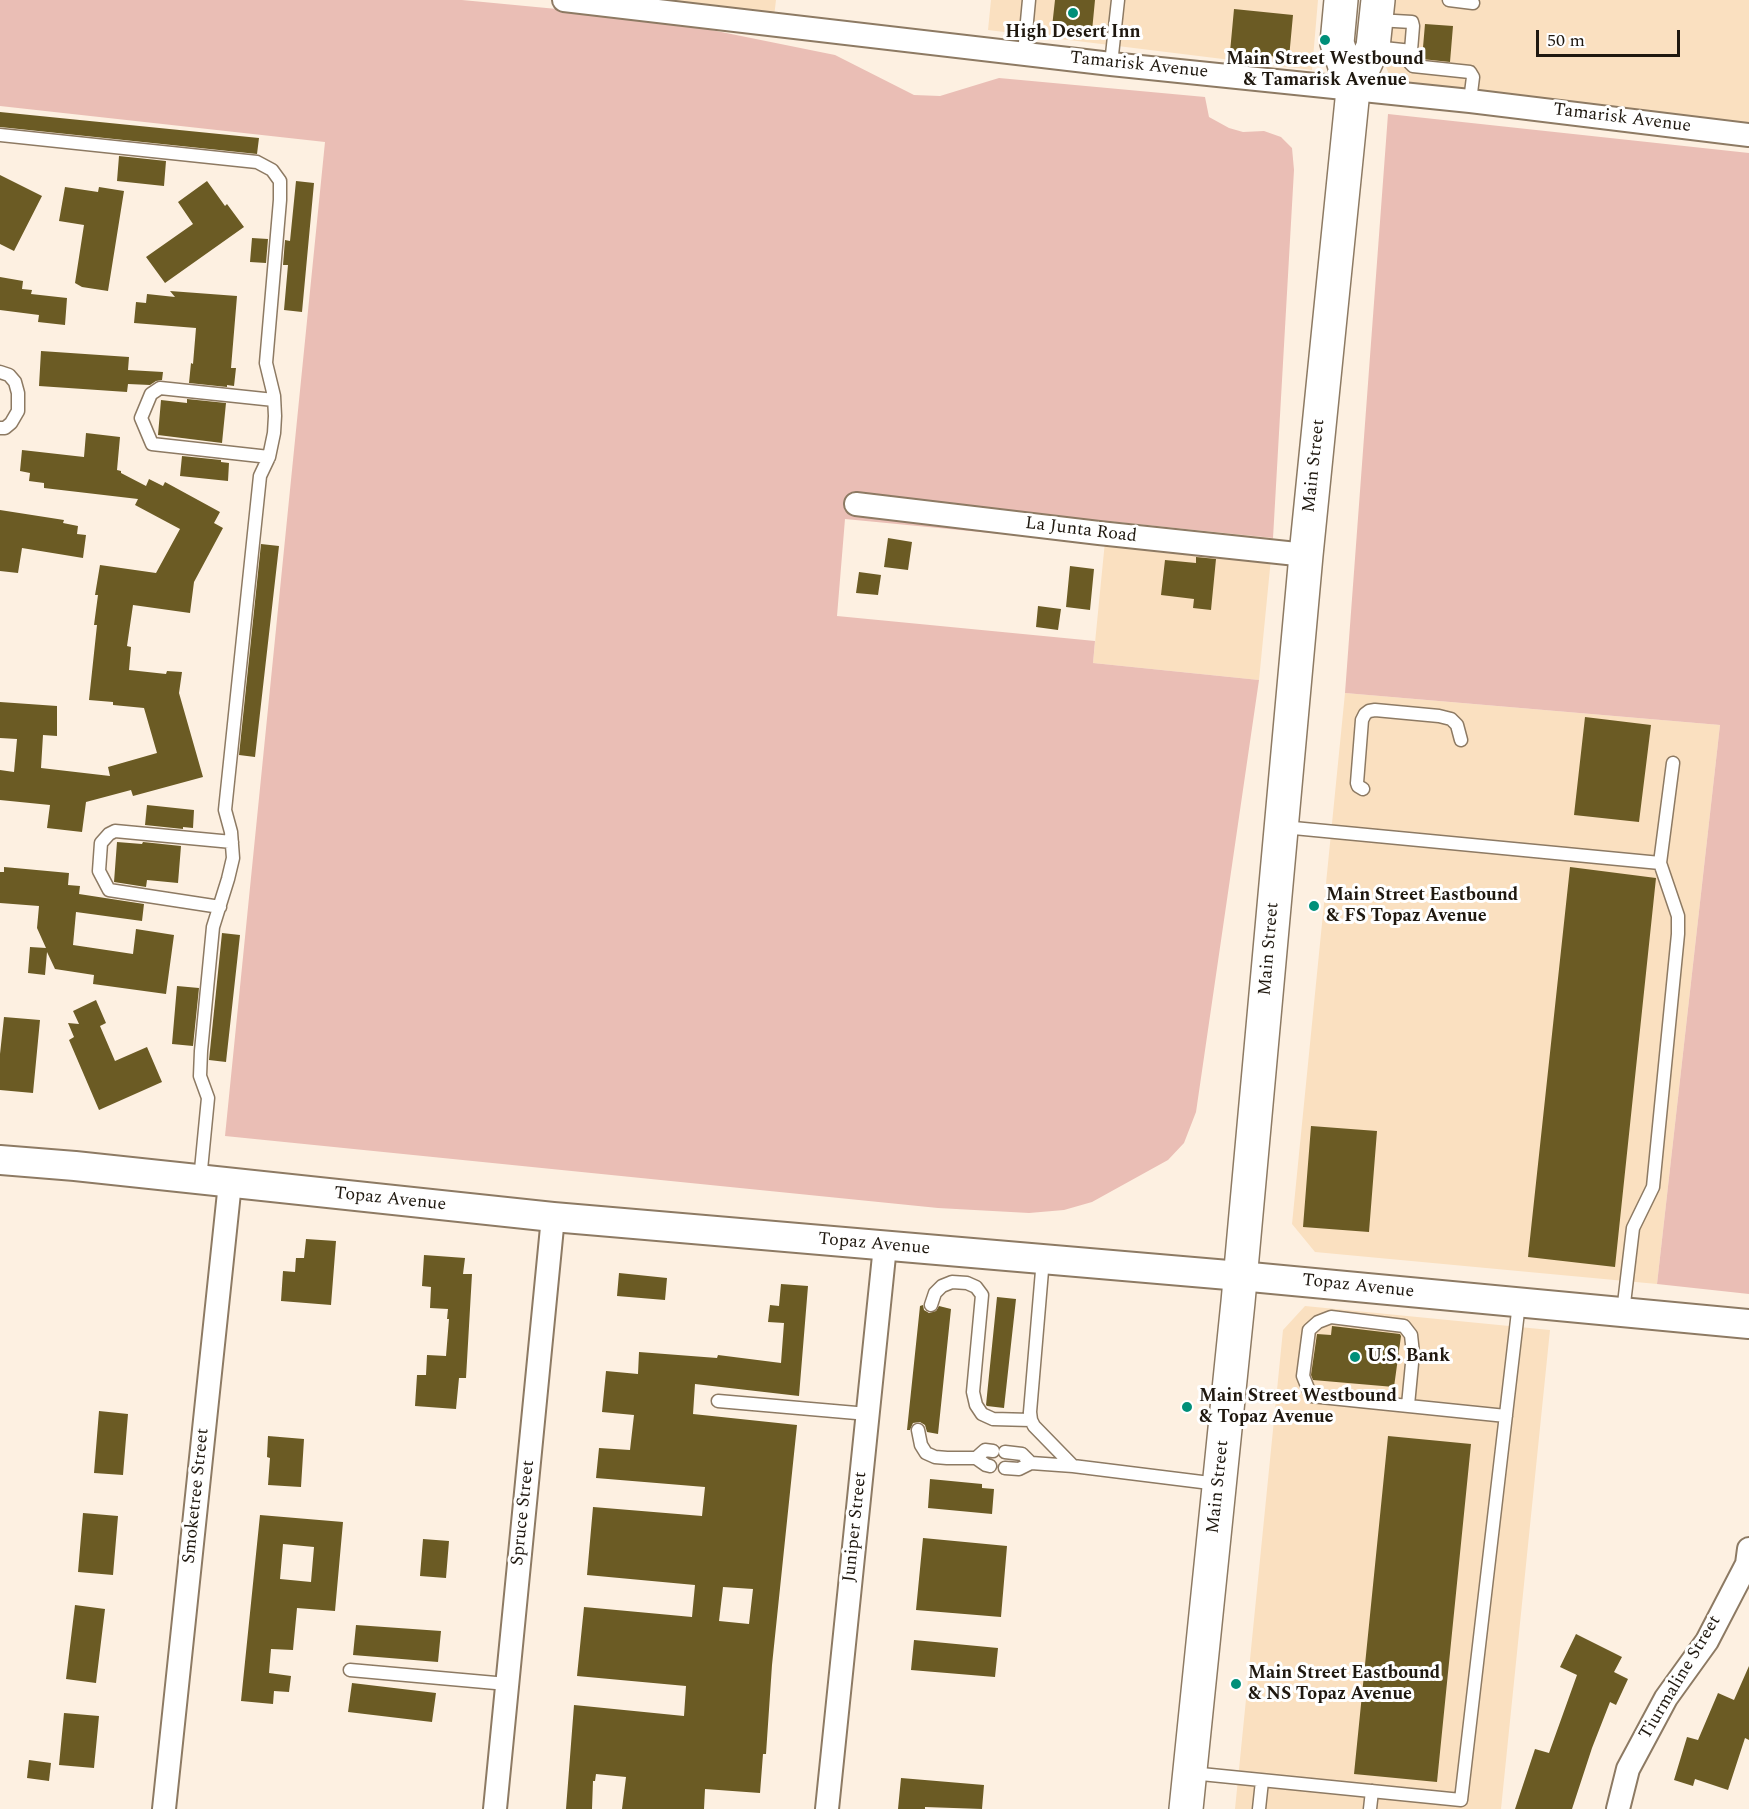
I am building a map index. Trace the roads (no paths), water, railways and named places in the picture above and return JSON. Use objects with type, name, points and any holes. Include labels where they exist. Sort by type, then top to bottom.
[{"type":"main road","name":"Main Street","points":[[1341,0],[1337,43],[1353,90]]},
{"type":"main road","name":"Main Street","points":[[1186,1809],[1240,1276],[1306,555],[1353,90],[1376,22]]},
{"type":"street","name":"Tamarisk Avenue","points":[[564,0],[1111,64],[1470,100],[1749,135]]},
{"type":"street","name":"La Junta Road","points":[[856,504],[1306,555]]},
{"type":"street","name":"Topaz Avenue","points":[[0,1160],[553,1217],[1240,1276],[1749,1324]]},
{"type":"street","name":"Smoketree Street","points":[[164,1809],[230,1183]]},
{"type":"street","name":"Spruce Street","points":[[495,1809],[553,1217]]},
{"type":"street","name":"Juniper Street","points":[[827,1809],[885,1246]]},
{"type":"street","name":"Tiurmaline Street","points":[[1618,1809],[1628,1769],[1666,1698],[1707,1641],[1747,1564],[1749,1549]]},
{"type":"lane","points":[[1023,53],[1029,0]]},
{"type":"lane","points":[[1111,64],[1118,0]]},
{"type":"lane","points":[[1449,0],[1473,3]]},
{"type":"lane","points":[[1376,22],[1412,51]]},
{"type":"lane","points":[[1376,22],[1412,22],[1410,63],[1413,66],[1470,72],[1473,76],[1470,100]]},
{"type":"lane","points":[[0,135],[257,162],[272,170],[280,181],[266,363],[274,400],[274,433],[269,457],[260,476],[225,810],[231,832],[233,858],[213,927],[201,1051],[200,1076],[208,1098],[200,1180]]},
{"type":"lane","points":[[0,372],[9,375],[15,382],[18,393],[18,411],[11,423],[5,428],[0,428]]},
{"type":"lane","points":[[269,457],[152,444],[141,418],[151,394],[160,388],[274,400]]},
{"type":"lane","points":[[1363,789],[1357,783],[1362,720],[1370,711],[1439,716],[1451,719],[1457,725],[1461,740]]},
{"type":"lane","points":[[1623,1312],[1633,1228],[1653,1187],[1678,934],[1678,916],[1660,863],[1673,763]]},
{"type":"lane","points":[[1281,826],[1660,863]]},
{"type":"lane","points":[[220,907],[109,890],[99,871],[101,843],[115,831],[232,842]]},
{"type":"lane","points":[[1043,1259],[1030,1419],[1073,1466]]},
{"type":"lane","points":[[931,1305],[935,1293],[942,1286],[952,1282],[967,1283],[976,1287],[982,1295],[973,1392],[976,1406],[982,1414],[993,1419],[1030,1419]]},
{"type":"lane","points":[[1189,1773],[1461,1800],[1519,1303]]},
{"type":"lane","points":[[1408,1405],[1413,1353],[1411,1335],[1404,1326],[1331,1317],[1318,1322],[1309,1330],[1303,1376],[1311,1396],[1506,1416]]},
{"type":"lane","points":[[718,1401],[868,1414]]},
{"type":"lane","points":[[918,1430],[926,1453],[935,1457],[976,1458],[990,1466]]},
{"type":"lane","points":[[976,1458],[985,1450],[999,1451],[1022,1454],[1031,1463]]},
{"type":"lane","points":[[1005,1468],[1019,1469],[1031,1463],[1073,1466],[1219,1484]]},
{"type":"lane","points":[[350,1670],[507,1684]]},
{"type":"lane","points":[[1259,1809],[1262,1780]]},
{"type":"lane","points":[[1370,1809],[1372,1791]]},
{"type":"place","name":"High Desert Inn","points":[[1073,13]]},
{"type":"place","name":"Main Street Westbound & Tamarisk Avenue","points":[[1325,40]]},
{"type":"place","name":"Main Street Eastbound & FS Topaz Avenue","points":[[1314,906]]},
{"type":"place","name":"U.S. Bank","points":[[1355,1357]]},
{"type":"place","name":"Main Street Westbound & Topaz Avenue","points":[[1187,1407]]},
{"type":"place","name":"Main Street Eastbound & NS Topaz Avenue","points":[[1236,1684]]}]
